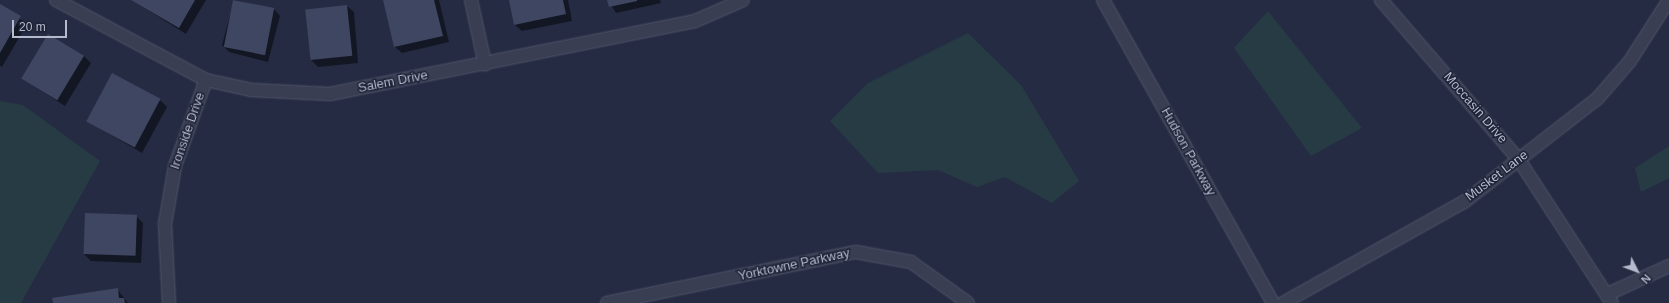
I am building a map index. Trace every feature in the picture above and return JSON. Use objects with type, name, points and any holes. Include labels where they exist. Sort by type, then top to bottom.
[{"type":"street","name":"Salem Drive","points":[[56,0],[206,80],[251,90],[330,94],[695,21],[743,0]]},
{"type":"street","points":[[471,0],[485,64]]},
{"type":"street","name":"Hudson Parkway","points":[[1103,0],[1273,303]]},
{"type":"street","name":"Moccasin Drive","points":[[1381,0],[1519,160],[1610,299]]},
{"type":"street","name":"Musket Lane","points":[[1283,303],[1464,202],[1597,99],[1630,61],[1669,0]]},
{"type":"street","name":"Ironside Drive","points":[[169,303],[165,224],[173,173],[206,80]]},
{"type":"street","name":"Yorktowne Parkway","points":[[607,303],[856,252],[910,262],[968,303]]},
{"type":"street","points":[[1610,299],[1669,266]]},
{"type":"shaded area","points":[[1268,11],[1362,128],[1311,156],[1234,48]]},
{"type":"shaded area","points":[[968,33],[1021,85],[1079,181],[1052,203],[1005,177],[977,187],[938,170],[878,173],[830,121],[868,83]]},
{"type":"shaded area","points":[[0,101],[23,105],[100,161],[21,303],[0,303]]},
{"type":"shaded area","points":[[1669,146],[1669,178],[1641,192],[1635,168]]},
{"type":"building","points":[[131,0],[195,0],[179,28]]},
{"type":"building","points":[[233,0],[274,8],[265,55],[224,47]]},
{"type":"building","points":[[383,0],[434,0],[443,36],[394,47]]},
{"type":"building","points":[[509,0],[563,0],[566,14],[514,25]]},
{"type":"building","points":[[607,0],[637,0],[637,1],[609,7]]},
{"type":"building","points":[[0,4],[21,16],[0,53]]},
{"type":"building","points":[[347,5],[352,56],[311,60],[305,9]]},
{"type":"building","points":[[48,34],[84,56],[57,100],[21,79]]},
{"type":"building","points":[[112,73],[161,99],[135,147],[86,122]]},
{"type":"building","points":[[85,213],[137,215],[136,256],[84,254]]},
{"type":"building","points":[[118,288],[119,298],[124,298],[125,303],[53,303],[52,298]]}]
